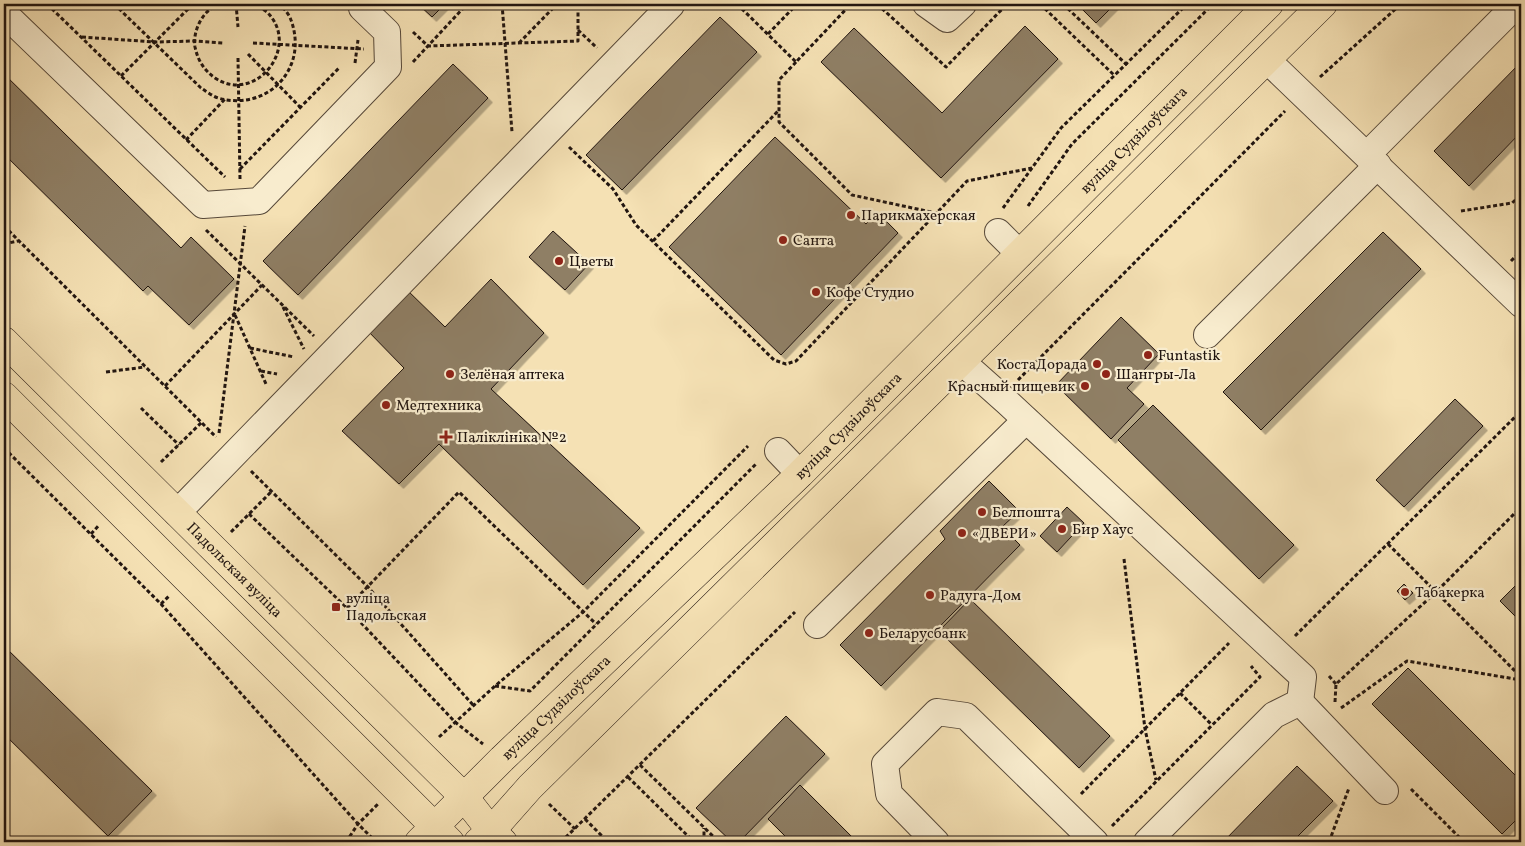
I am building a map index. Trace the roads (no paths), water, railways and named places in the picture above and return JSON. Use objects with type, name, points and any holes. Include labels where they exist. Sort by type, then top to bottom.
[{"type":"main road","name":"вуліца Судзілоўскага","points":[[434,837],[465,798],[502,759],[800,474],[1269,4]]},
{"type":"main road","points":[[491,838],[530,786],[1323,4]]},
{"type":"main road","name":"Падольская вуліца","points":[[4,341],[465,798],[491,838]]},
{"type":"main road","points":[[4,396],[394,787],[434,837]]},
{"type":"lane","points":[[926,4],[947,20],[962,4]]},
{"type":"lane","points":[[1208,335],[1517,4]]},
{"type":"lane","points":[[177,513],[671,5]]},
{"type":"lane","points":[[4,13],[203,205],[259,201],[388,67],[387,32],[362,8]]},
{"type":"lane","points":[[1267,60],[1521,304]]},
{"type":"lane","points":[[998,223],[1020,254]]},
{"type":"lane","points":[[961,361],[1303,677],[1300,702]]},
{"type":"lane","points":[[817,625],[1026,420]]},
{"type":"lane","points":[[770,455],[800,474]]},
{"type":"lane","points":[[1300,702],[1397,789]]},
{"type":"lane","points":[[1148,842],[1274,715],[1300,702]]},
{"type":"lane","points":[[936,842],[889,794],[885,764],[937,712],[966,716],[1101,836]]},
{"type":"place","name":"Парикмахерская","points":[[851,215]]},
{"type":"place","name":"Санта","points":[[783,240]]},
{"type":"place","name":"Цветы","points":[[559,261]]},
{"type":"place","name":"Кофе Студио","points":[[816,292]]},
{"type":"place","name":"Funtastik","points":[[1148,355]]},
{"type":"place","name":"КостаДорада","points":[[1097,364]]},
{"type":"place","name":"Зелёная аптека","points":[[450,374]]},
{"type":"place","name":"Шангры-Ла","points":[[1106,374]]},
{"type":"place","name":"Красный пищевик","points":[[1085,386]]},
{"type":"place","name":"Медтехника","points":[[386,405]]},
{"type":"place","name":"Паліклініка №2","points":[[446,437]]},
{"type":"place","name":"Белпошта","points":[[982,512]]},
{"type":"place","name":"Бир Хаус","points":[[1062,529]]},
{"type":"place","name":"«ДВЕРИ»","points":[[962,533]]},
{"type":"place","name":"Табакерка","points":[[1405,592]]},
{"type":"place","name":"Радуга-Дом","points":[[930,595]]},
{"type":"place","name":"вуліца Падольская","points":[[336,607]]},
{"type":"place","name":"Беларусбанк","points":[[869,633]]}]
